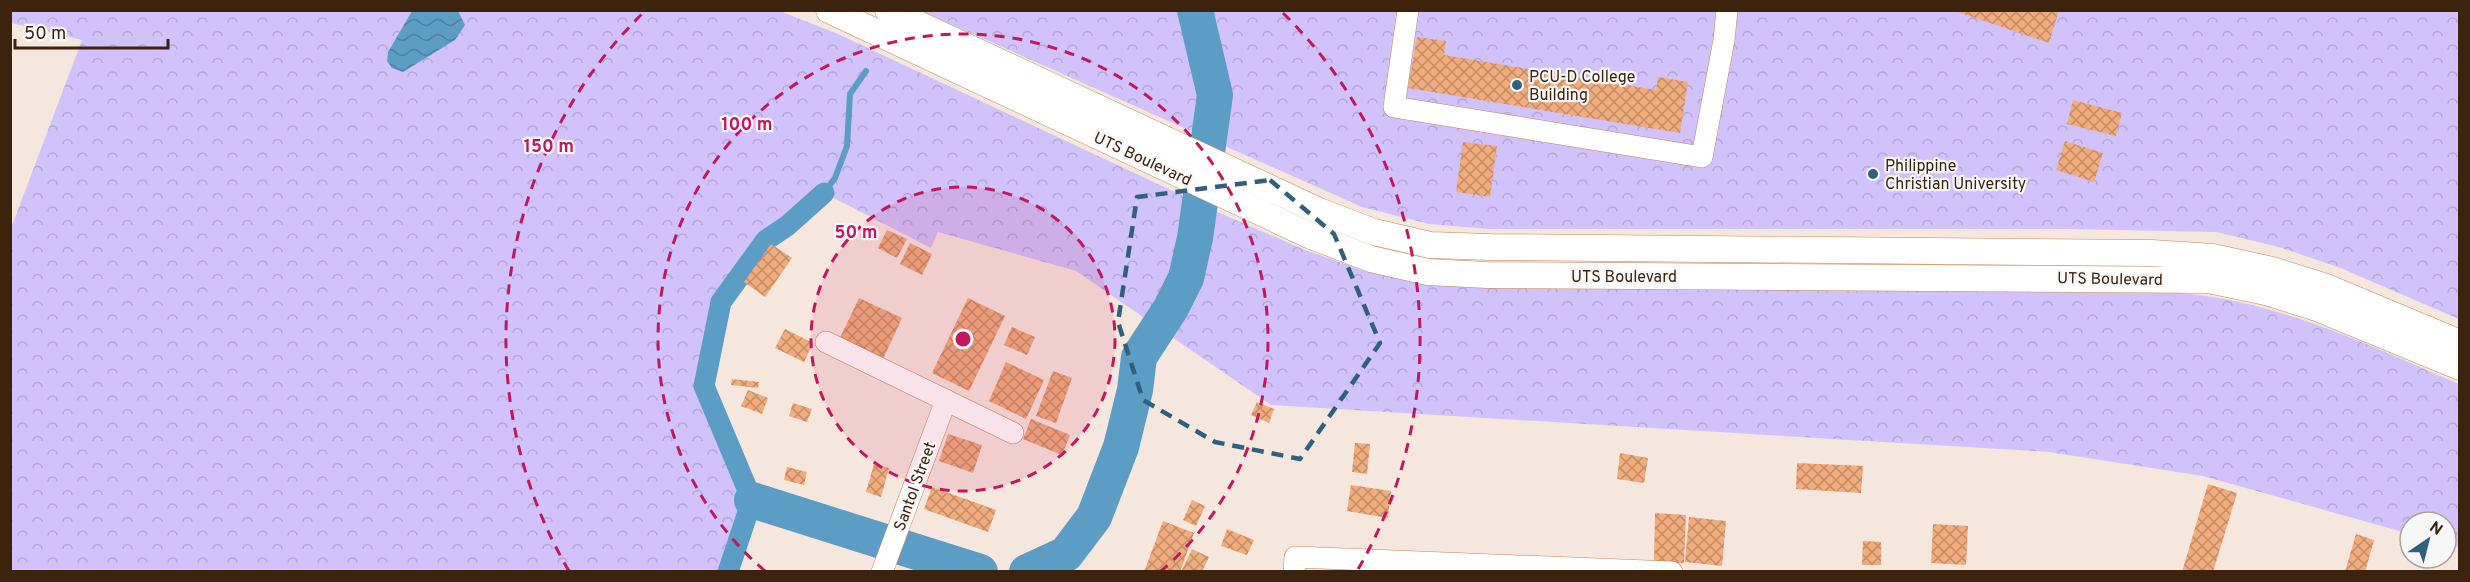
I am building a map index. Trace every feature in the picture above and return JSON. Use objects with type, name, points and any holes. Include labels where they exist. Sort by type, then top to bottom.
[{"type":"main road","name":"UTS Boulevard","points":[[829,10],[1311,237],[1371,259],[1428,272],[1499,275],[2208,280],[2266,292],[2317,308],[2460,367]]},
{"type":"main road","name":"UTS Boulevard","points":[[888,10],[1320,211],[1374,232],[1430,245],[2152,253],[2212,257],[2272,270],[2326,287],[2460,343]]},
{"type":"street","points":[[1408,10],[1394,107],[1702,157],[1724,40],[1727,10]]},
{"type":"street","points":[[826,342],[1013,433]]},
{"type":"street","name":"Santol Street","points":[[882,572],[946,400]]},
{"type":"street","points":[[1294,564],[1672,572]]},
{"type":"highlighted area","points":[[1270,180],[1334,234],[1380,343],[1300,459],[1215,442],[1143,400],[1118,322],[1137,197]]},
{"type":"green space","points":[[11,11],[780,11],[838,34],[1222,214],[1305,250],[1369,272],[1486,288],[2179,293],[2252,305],[2288,315],[2357,340],[2459,384],[2459,547],[2458,510],[2398,510],[2398,531],[2203,476],[2049,452],[1271,405],[1076,271],[938,232],[931,248],[824,193],[787,226],[766,240],[721,302],[704,386],[752,500],[728,571],[11,571],[10,231],[82,40],[11,23]]},
{"type":"green space","name":"Philippine Christian University","points":[[921,11],[2459,11],[2459,319],[2338,267],[2279,247],[2216,232],[2066,229],[1489,229],[1429,224],[1362,207]]},
{"type":"water","points":[[412,11],[458,11],[465,25],[455,40],[403,72],[392,68],[387,61],[388,52]]},
{"type":"building","points":[[1952,10],[2059,10],[2049,43]]},
{"type":"building","name":"PCU-D College Building","points":[[1417,37],[1446,41],[1444,55],[1656,90],[1658,77],[1688,82],[1680,133],[1408,88]]},
{"type":"building","points":[[2073,100],[2122,113],[2116,136],[2067,124]]},
{"type":"building","points":[[2065,141],[2103,153],[2094,182],[2056,170]]},
{"type":"building","points":[[1463,142],[1497,146],[1490,197],[1456,192]]},
{"type":"building","points":[[887,230],[907,239],[897,258],[878,248]]},
{"type":"building","points":[[910,243],[932,254],[922,275],[900,264]]},
{"type":"building","points":[[771,244],[792,258],[765,297],[744,282]]},
{"type":"building","points":[[859,298],[902,318],[883,359],[840,338]]},
{"type":"building","points":[[968,298],[1005,316],[969,391],[932,373]]},
{"type":"building","points":[[1012,327],[1035,337],[1027,355],[1004,345]]},
{"type":"building","points":[[785,329],[813,343],[804,362],[775,348]]},
{"type":"building","points":[[1006,362],[1044,380],[1026,419],[989,401]]},
{"type":"building","points":[[1053,371],[1072,378],[1056,423],[1036,416]]},
{"type":"building","points":[[732,379],[759,382],[758,388],[731,385]]},
{"type":"building","points":[[748,390],[768,398],[762,414],[741,406]]},
{"type":"building","points":[[1257,402],[1274,409],[1269,423],[1251,415]]},
{"type":"building","points":[[793,403],[812,409],[807,422],[789,416]]},
{"type":"building","points":[[1031,419],[1070,435],[1062,455],[1023,439]]},
{"type":"building","points":[[948,434],[982,445],[973,473],[939,461]]},
{"type":"building","points":[[1355,443],[1370,444],[1367,474],[1352,472]]},
{"type":"building","points":[[1620,453],[1648,458],[1644,483],[1617,479]]},
{"type":"building","points":[[1797,463],[1863,466],[1861,493],[1796,489]]},
{"type":"building","points":[[874,464],[889,468],[881,497],[866,492]]},
{"type":"building","points":[[787,467],[807,472],[804,485],[784,480]]},
{"type":"building","points":[[2208,484],[2237,493],[2213,572],[2182,572]]},
{"type":"building","points":[[1351,485],[1391,491],[1388,518],[1347,511]]},
{"type":"building","points":[[932,487],[996,510],[988,532],[924,509]]},
{"type":"building","points":[[1192,500],[1205,506],[1196,526],[1183,520]]},
{"type":"building","points":[[1655,513],[1686,515],[1684,563],[1654,562]]},
{"type":"building","points":[[1689,517],[1726,521],[1722,566],[1685,562]]},
{"type":"building","points":[[1163,521],[1194,533],[1180,572],[1144,572]]},
{"type":"building","points":[[1933,524],[1968,526],[1966,565],[1931,563]]},
{"type":"building","points":[[1227,529],[1254,540],[1247,555],[1221,546]]},
{"type":"building","points":[[2356,534],[2374,540],[2365,572],[2345,572]]},
{"type":"building","points":[[1863,541],[1881,542],[1881,565],[1862,565]]},
{"type":"building","points":[[1192,549],[1209,557],[1202,572],[1181,572]]},
{"type":"waterway","points":[[1027,572],[1066,554],[1094,517],[1121,447],[1135,390],[1139,357],[1171,308],[1186,278],[1195,238],[1215,95],[1195,10]]},
{"type":"waterway","points":[[824,193],[835,178],[847,146],[850,94],[866,71]]},
{"type":"waterway","points":[[728,572],[752,500],[704,386],[721,302],[766,240],[787,226],[824,193]]},
{"type":"waterway","points":[[752,500],[980,572]]},
{"type":"place","name":"PCU-D College Building","points":[[1517,85]]},
{"type":"place","name":"Philippine Christian University","points":[[1873,174]]}]
